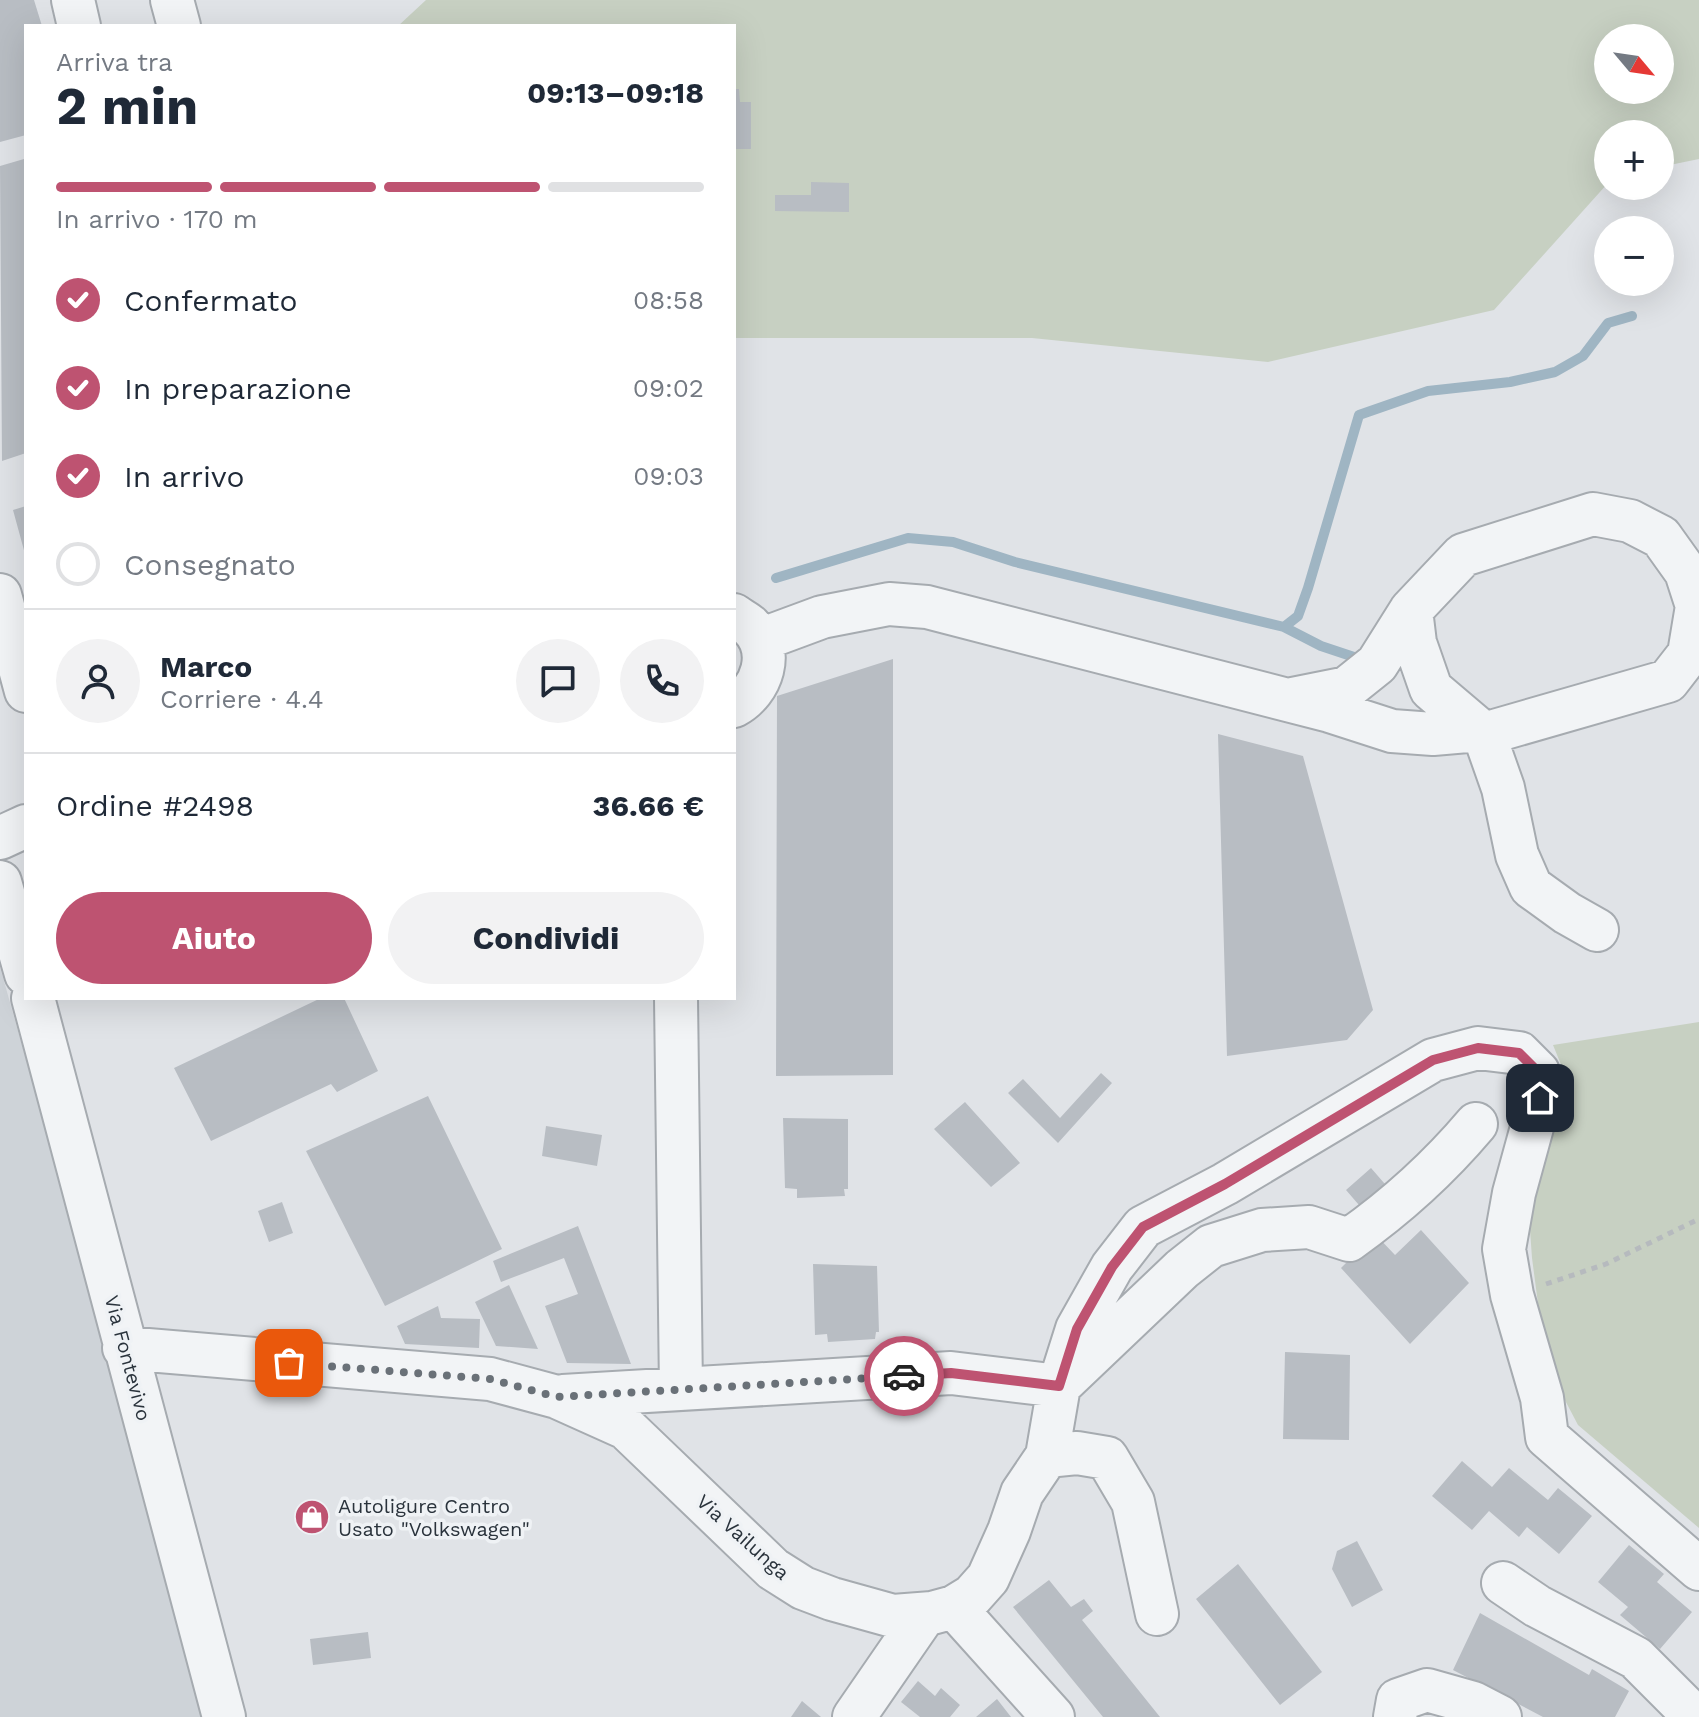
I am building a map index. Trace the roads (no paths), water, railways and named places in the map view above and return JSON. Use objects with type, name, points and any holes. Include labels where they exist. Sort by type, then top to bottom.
[{"type":"street","points":[[73,0],[79,24]]},
{"type":"street","points":[[172,0],[178,24]]},
{"type":"street","points":[[736,705],[750,695],[761,677],[764,657],[747,628],[889,604],[927,607],[1392,731],[1433,734],[1482,732],[1668,681],[1689,654],[1697,606],[1686,572],[1661,537],[1630,521],[1593,514],[1463,555],[1411,610],[1377,664],[1347,688],[1285,700]]},
{"type":"street","points":[[0,595],[24,684]]},
{"type":"street","points":[[1411,610],[1415,643],[1431,689],[1482,732],[1503,788],[1517,855],[1531,887],[1597,930]]},
{"type":"street","points":[[0,838],[24,827]]},
{"type":"street","points":[[0,882],[24,967]]},
{"type":"street","name":"Via Fontevivo","points":[[34,1000],[224,1717]]},
{"type":"street","points":[[676,1000],[681,1389]]},
{"type":"street","points":[[854,1717],[939,1610],[972,1596],[988,1578],[1052,1421],[1077,1329],[1112,1267],[1143,1227],[1225,1184],[1433,1060],[1478,1048],[1519,1053],[1538,1072],[1540,1098],[1514,1193],[1504,1249],[1512,1295],[1542,1398],[1547,1437],[1699,1569]]},
{"type":"street","points":[[1052,1421],[1182,1269],[1211,1246],[1262,1230],[1309,1227],[1349,1240],[1391,1210],[1445,1161],[1476,1124]]},
{"type":"street","name":"Via Vailunga","points":[[124,1348],[490,1379],[557,1397],[626,1428],[773,1569],[803,1588],[893,1616],[939,1610]]},
{"type":"street","name":"Via Vailunga","points":[[557,1397],[951,1373],[1052,1421],[1077,1453],[1107,1458],[1133,1502],[1157,1614]]},
{"type":"street","points":[[1503,1583],[1537,1606],[1636,1658],[1691,1717]]},
{"type":"street","points":[[939,1610],[1053,1717]]},
{"type":"street","points":[[1395,1717],[1398,1700],[1427,1690],[1473,1703],[1500,1717]]},
{"type":"waterway","points":[[1284,627],[1298,616],[1308,588],[1359,415],[1428,391],[1510,382],[1555,372],[1583,356],[1608,323],[1632,316]]},
{"type":"waterway","points":[[776,578],[908,538],[953,542],[1015,562],[1284,627],[1321,646],[1357,658]]},
{"type":"place","name":"Autoligure Centro Usato \"Volkswagen\"","points":[[312,1517]]}]
